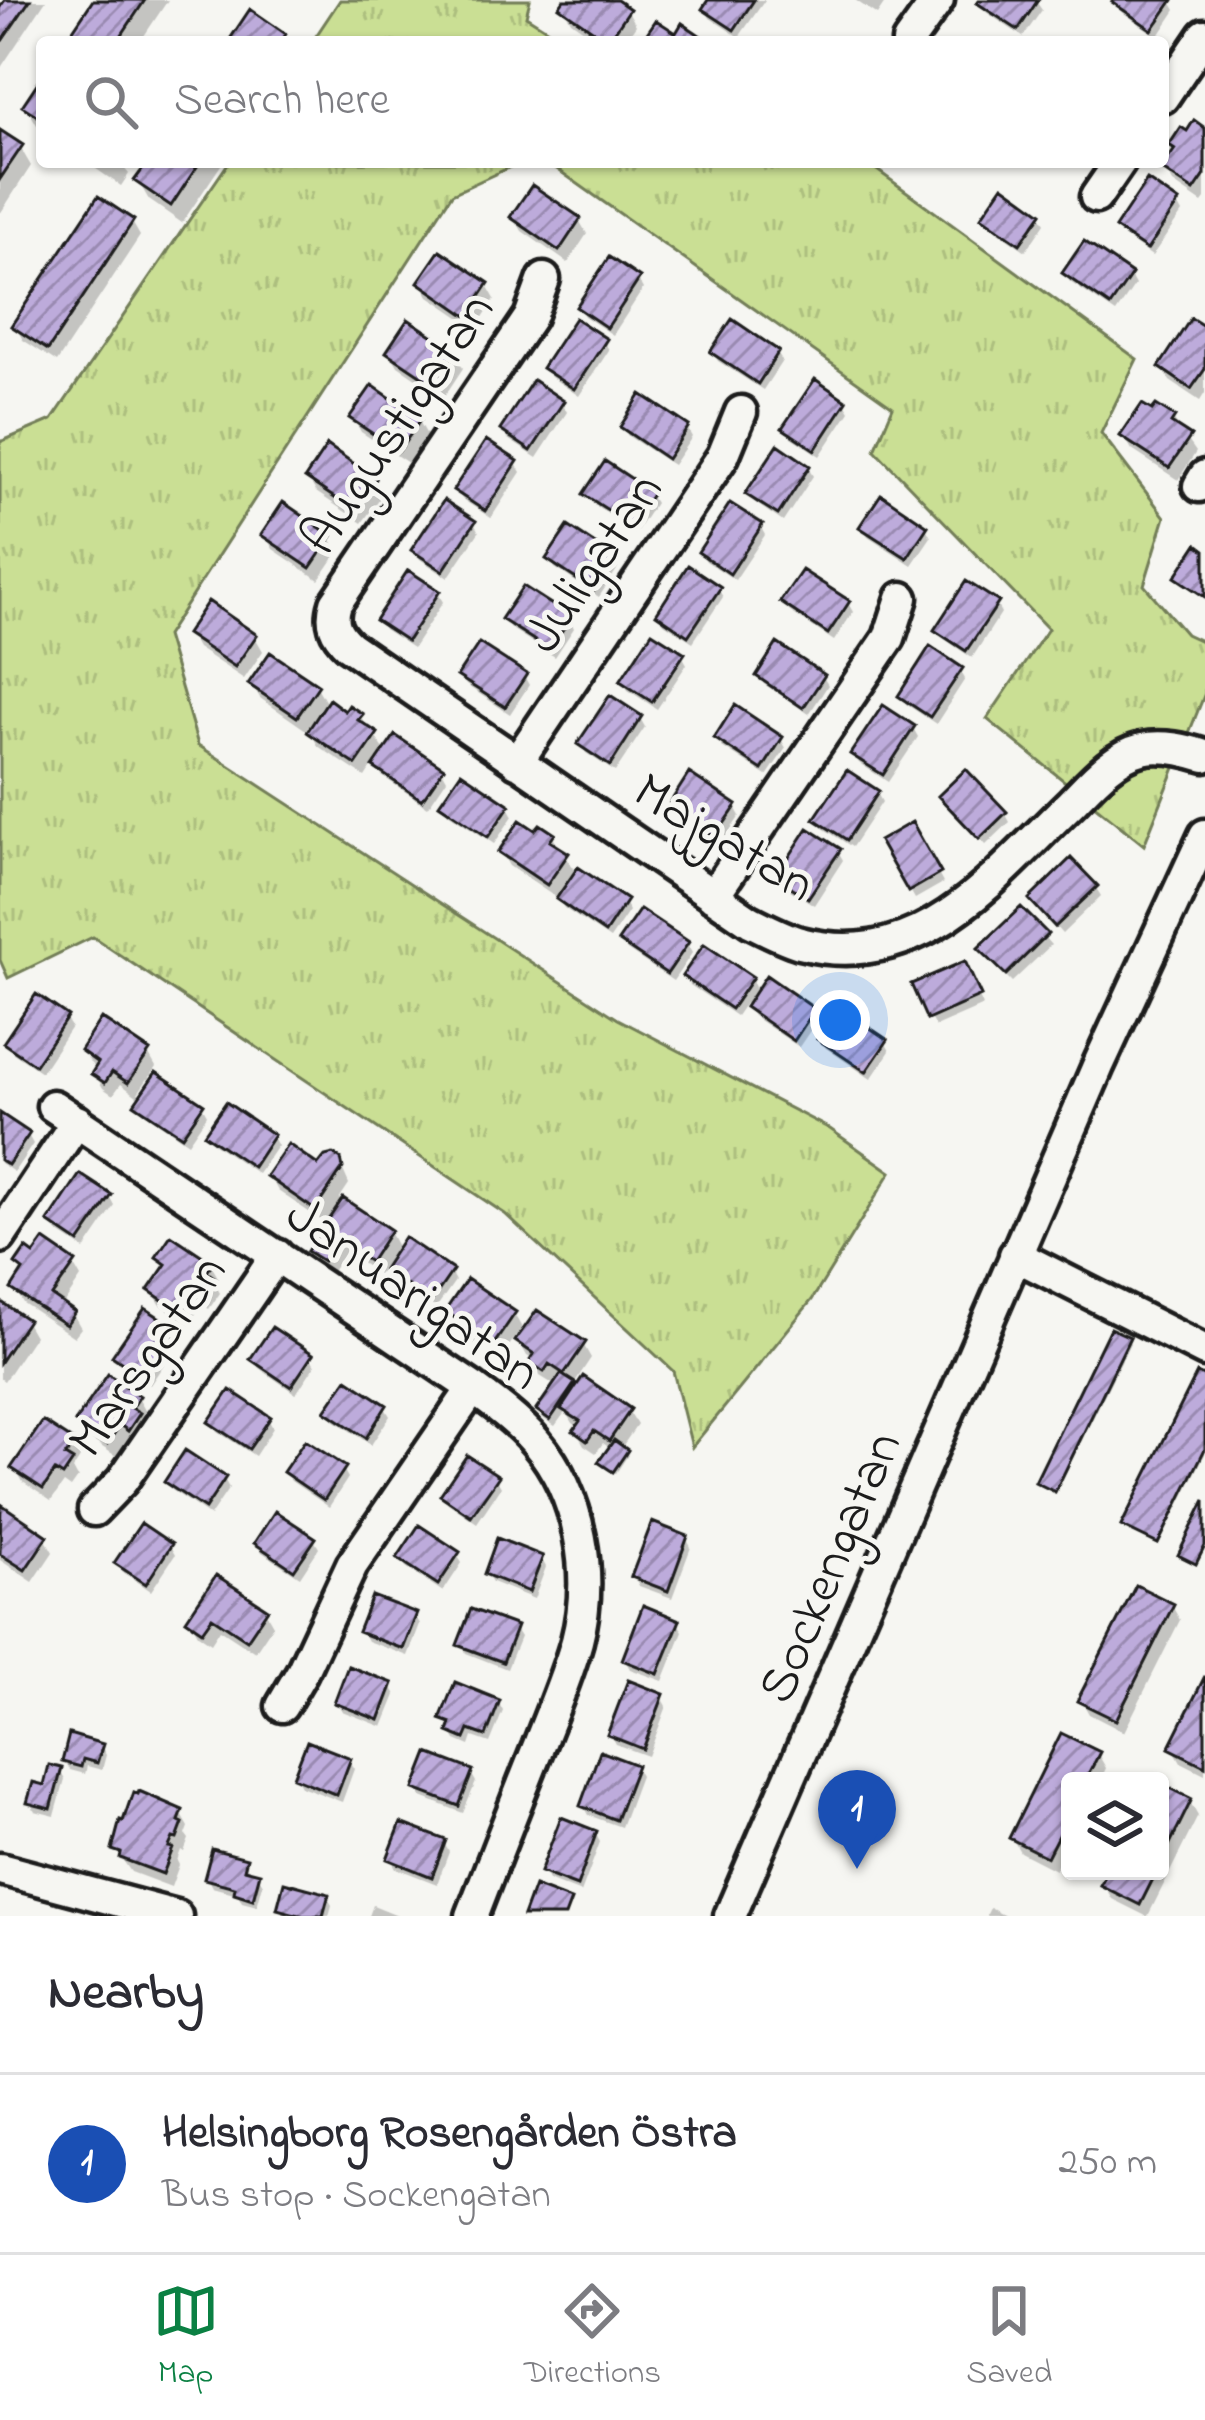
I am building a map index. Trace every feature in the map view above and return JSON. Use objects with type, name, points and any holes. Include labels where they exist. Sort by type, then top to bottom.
[{"type":"street","points":[[912,36],[938,0]]},
{"type":"street","points":[[1169,89],[1205,35]]},
{"type":"street","points":[[1096,197],[1116,168]]},
{"type":"street","name":"Augustigatan","points":[[332,621],[336,603],[530,317],[544,279]]},
{"type":"street","name":"Juligatan","points":[[517,762],[723,456],[741,412]]},
{"type":"street","points":[[713,896],[889,638],[902,598]]},
{"type":"street","name":"Majgatan","points":[[332,621],[349,646],[517,762],[750,922],[799,942],[849,949],[895,943],[929,929],[970,899],[1095,779],[1129,754],[1161,747],[1205,756]]},
{"type":"street","name":"Sockengatan","points":[[730,1916],[1098,1066],[1205,835]]},
{"type":"street","name":"Januarigatan","points":[[0,1238],[65,1114],[473,1388],[524,1430],[550,1462],[578,1530],[584,1609],[570,1663],[472,1916]]},
{"type":"street","name":"Marsgatan","points":[[94,1510],[122,1481],[278,1255]]},
{"type":"street","points":[[1016,1255],[1205,1351]]},
{"type":"street","points":[[282,1706],[352,1565],[473,1388]]},
{"type":"street","points":[[0,1869],[176,1916]]},
{"type":"green space","points":[[340,0],[530,0],[526,16],[558,36],[316,36]]},
{"type":"green space","points":[[225,168],[508,168],[452,194],[166,636],[198,745],[618,1019],[830,1129],[891,1172],[812,1300],[692,1447],[673,1371],[505,1214],[93,937],[8,978],[0,960],[0,442],[52,420]]},
{"type":"green space","points":[[555,168],[874,168],[1137,359],[1101,433],[1165,517],[1144,585],[1186,634],[1205,643],[1205,693],[1144,845],[987,719],[1048,629],[875,450],[893,407]]},
{"type":"building","points":[[5,0],[30,0],[0,44],[0,7]]},
{"type":"building","points":[[93,0],[145,0],[121,36],[69,36]]},
{"type":"building","points":[[564,0],[617,0],[630,9],[611,36],[601,36],[559,7]]},
{"type":"building","points":[[708,0],[754,0],[734,30],[702,9]]},
{"type":"building","points":[[979,0],[1038,0],[1018,30]]},
{"type":"building","points":[[1114,0],[1173,0],[1152,30]]},
{"type":"building","points":[[250,9],[286,34],[285,36],[232,36]]},
{"type":"building","points":[[656,20],[676,33],[682,23],[701,36],[645,36]]},
{"type":"building","points":[[36,85],[36,115],[22,106]]},
{"type":"building","points":[[1194,120],[1205,128],[1205,175],[1194,191],[1161,169],[1169,168],[1175,149],[1169,145],[1181,127],[1187,131]]},
{"type":"building","points":[[0,130],[23,145],[0,179]]},
{"type":"building","points":[[144,168],[196,168],[171,206],[134,181]]},
{"type":"building","points":[[1147,180],[1179,202],[1147,250],[1115,228]]},
{"type":"building","points":[[532,185],[581,218],[559,251],[510,217]]},
{"type":"building","points":[[1003,185],[1042,213],[1020,244],[981,217]]},
{"type":"building","points":[[98,196],[134,220],[48,350],[11,326]]},
{"type":"building","points":[[1084,241],[1132,274],[1110,306],[1062,273]]},
{"type":"building","points":[[440,250],[489,283],[467,316],[418,282]]},
{"type":"building","points":[[609,257],[640,278],[607,328],[576,307]]},
{"type":"building","points":[[575,318],[607,339],[574,389],[542,368]]},
{"type":"building","points":[[1191,318],[1205,327],[1205,369],[1191,389],[1159,367]]},
{"type":"building","points":[[408,319],[457,352],[435,385],[386,352]]},
{"type":"building","points":[[732,319],[779,351],[758,384],[710,352]]},
{"type":"building","points":[[815,379],[847,401],[815,450],[782,428]]},
{"type":"building","points":[[533,380],[564,401],[531,451],[500,430]]},
{"type":"building","points":[[372,385],[421,419],[399,451],[349,418]]},
{"type":"building","points":[[641,394],[689,426],[667,459],[620,427]]},
{"type":"building","points":[[1142,404],[1152,410],[1156,405],[1175,417],[1171,423],[1191,436],[1169,468],[1120,436]]},
{"type":"building","points":[[486,440],[518,461],[485,511],[453,490]]},
{"type":"building","points":[[778,444],[810,466],[778,515],[745,494]]},
{"type":"building","points":[[327,445],[376,479],[354,511],[305,478]]},
{"type":"building","points":[[605,461],[653,493],[631,525],[583,494]]},
{"type":"building","points":[[881,494],[928,526],[907,558],[859,527]]},
{"type":"building","points":[[444,500],[476,521],[443,571],[411,550]]},
{"type":"building","points":[[283,502],[332,536],[310,568],[261,535]]},
{"type":"building","points":[[730,503],[763,524],[730,574],[698,552]]},
{"type":"building","points":[[568,526],[616,558],[594,591],[546,559]]},
{"type":"building","points":[[1197,544],[1205,550],[1205,597],[1175,577]]},
{"type":"building","points":[[688,565],[721,587],[688,636],[656,614]]},
{"type":"building","points":[[408,570],[440,591],[407,641],[375,620]]},
{"type":"building","points":[[802,570],[850,601],[828,634],[780,602]]},
{"type":"building","points":[[966,581],[999,602],[966,651],[934,630]]},
{"type":"building","points":[[523,586],[571,617],[549,650],[501,619]]},
{"type":"building","points":[[208,601],[257,635],[235,667],[186,634]]},
{"type":"building","points":[[652,632],[685,653],[652,702],[620,681]]},
{"type":"building","points":[[479,643],[527,674],[505,707],[457,676]]},
{"type":"building","points":[[777,643],[825,675],[803,708],[756,676]]},
{"type":"building","points":[[930,646],[963,668],[930,717],[898,696]]},
{"type":"building","points":[[270,652],[319,685],[297,717],[248,684]]},
{"type":"building","points":[[610,695],[642,716],[610,766],[577,744]]},
{"type":"building","points":[[329,699],[345,711],[349,705],[363,714],[358,720],[378,733],[356,765],[307,732]]},
{"type":"building","points":[[735,705],[783,737],[762,770],[714,738]]},
{"type":"building","points":[[883,705],[915,726],[883,775],[850,754]]},
{"type":"building","points":[[395,735],[444,768],[422,800],[373,767]]},
{"type":"building","points":[[966,769],[1007,812],[979,839],[938,796]]},
{"type":"building","points":[[847,770],[879,791],[847,840],[814,819]]},
{"type":"building","points":[[461,772],[510,805],[488,837],[439,804]]},
{"type":"building","points":[[689,773],[737,805],[715,837],[668,806]]},
{"type":"building","points":[[520,820],[535,830],[540,824],[555,834],[550,841],[569,853],[547,885],[498,852]]},
{"type":"building","points":[[912,822],[941,873],[908,892],[879,841]]},
{"type":"building","points":[[808,828],[841,849],[808,898],[776,877]]},
{"type":"building","points":[[1071,858],[1098,886],[1055,927],[1029,899]]},
{"type":"building","points":[[578,867],[627,900],[605,933],[556,899]]},
{"type":"building","points":[[1021,907],[1048,934],[1006,975],[978,948]]},
{"type":"building","points":[[640,909],[689,942],[667,974],[618,941]]},
{"type":"building","points":[[704,944],[753,977],[731,1009],[682,976]]},
{"type":"building","points":[[965,961],[981,996],[927,1020],[911,984]]},
{"type":"building","points":[[766,975],[815,1009],[794,1041],[745,1007]]},
{"type":"building","points":[[36,994],[68,1016],[35,1065],[3,1043]]},
{"type":"building","points":[[839,1007],[888,1040],[866,1072],[817,1039]]},
{"type":"building","points":[[101,1018],[150,1051],[128,1083],[112,1072],[105,1083],[91,1074],[98,1063],[80,1050]]},
{"type":"building","points":[[156,1072],[204,1104],[182,1136],[134,1104]]},
{"type":"building","points":[[226,1102],[274,1135],[253,1167],[204,1134]]},
{"type":"building","points":[[0,1113],[30,1133],[8,1165],[0,1160]]},
{"type":"building","points":[[288,1144],[318,1165],[325,1156],[341,1159],[343,1168],[315,1210],[266,1176]]},
{"type":"building","points":[[80,1174],[112,1195],[79,1243],[48,1222]]},
{"type":"building","points":[[343,1198],[391,1230],[370,1262],[337,1240],[323,1261],[307,1251]]},
{"type":"building","points":[[171,1235],[213,1263],[207,1272],[214,1277],[201,1296],[194,1292],[180,1312],[148,1290],[166,1264],[156,1257]]},
{"type":"building","points":[[404,1237],[453,1270],[431,1302],[383,1269]]},
{"type":"building","points":[[44,1240],[76,1262],[52,1296],[75,1312],[66,1325],[11,1289],[23,1270],[15,1264],[26,1248],[34,1254]]},
{"type":"building","points":[[467,1279],[516,1312],[494,1344],[478,1334],[474,1339],[454,1326],[458,1320],[445,1311]]},
{"type":"building","points":[[0,1301],[28,1320],[0,1362]]},
{"type":"building","points":[[145,1308],[177,1329],[144,1378],[112,1356]]},
{"type":"building","points":[[537,1310],[586,1342],[564,1374],[549,1364],[544,1372],[529,1362],[534,1354],[515,1341]]},
{"type":"building","points":[[272,1327],[313,1354],[291,1387],[250,1359]]},
{"type":"building","points":[[1110,1328],[1130,1337],[1055,1492],[1035,1482]]},
{"type":"building","points":[[1197,1373],[1205,1377],[1205,1449],[1158,1544],[1121,1526]]},
{"type":"building","points":[[108,1374],[140,1396],[132,1408],[140,1413],[128,1431],[120,1425],[107,1444],[75,1422]]},
{"type":"building","points":[[561,1374],[575,1383],[550,1420],[536,1410]]},
{"type":"building","points":[[583,1376],[631,1409],[609,1441],[594,1431],[587,1441],[573,1431],[580,1421],[561,1409]]},
{"type":"building","points":[[347,1379],[387,1405],[366,1438],[325,1411]]},
{"type":"building","points":[[230,1390],[271,1417],[249,1449],[208,1422]]},
{"type":"building","points":[[43,1421],[75,1442],[65,1456],[73,1461],[63,1476],[55,1471],[43,1489],[11,1468]]},
{"type":"building","points":[[305,1440],[346,1467],[324,1500],[283,1472]]},
{"type":"building","points":[[614,1440],[628,1450],[613,1472],[598,1462]]},
{"type":"building","points":[[185,1450],[226,1477],[205,1509],[164,1482]]},
{"type":"building","points":[[467,1455],[499,1476],[471,1516],[440,1495]]},
{"type":"building","points":[[1205,1500],[1205,1546],[1196,1564],[1178,1555]]},
{"type":"building","points":[[1,1504],[48,1536],[25,1570],[0,1554]]},
{"type":"building","points":[[275,1511],[316,1538],[294,1570],[254,1543]]},
{"type":"building","points":[[652,1522],[688,1536],[668,1591],[631,1577]]},
{"type":"building","points":[[141,1523],[172,1544],[146,1584],[114,1563]]},
{"type":"building","points":[[419,1525],[460,1552],[438,1585],[397,1558]]},
{"type":"building","points":[[497,1538],[543,1556],[529,1592],[484,1574]]},
{"type":"building","points":[[216,1575],[268,1609],[247,1640],[212,1617],[202,1631],[186,1620]]},
{"type":"building","points":[[1136,1585],[1174,1604],[1116,1720],[1077,1701]]},
{"type":"building","points":[[372,1596],[417,1613],[403,1649],[358,1632]]},
{"type":"building","points":[[643,1605],[680,1620],[658,1674],[622,1660]]},
{"type":"building","points":[[471,1609],[517,1626],[503,1662],[457,1645]]},
{"type":"building","points":[[348,1666],[393,1683],[379,1720],[334,1703]]},
{"type":"building","points":[[1205,1676],[1205,1766],[1169,1748]]},
{"type":"building","points":[[628,1680],[664,1694],[643,1749],[607,1735]]},
{"type":"building","points":[[455,1682],[500,1700],[486,1736],[469,1730],[465,1739],[448,1732],[451,1723],[440,1719]]},
{"type":"building","points":[[1061,1733],[1100,1752],[1090,1772],[1061,1772],[1061,1830],[1047,1857],[1009,1838]]},
{"type":"building","points":[[69,1734],[103,1744],[97,1763],[83,1759],[81,1767],[62,1762]]},
{"type":"building","points":[[307,1741],[351,1758],[337,1795],[293,1777]]},
{"type":"building","points":[[600,1751],[637,1765],[616,1820],[580,1806]]},
{"type":"building","points":[[428,1753],[473,1770],[459,1806],[414,1789]]},
{"type":"building","points":[[49,1765],[62,1768],[51,1809],[27,1803],[33,1782],[44,1785]]},
{"type":"building","points":[[1169,1788],[1192,1799],[1169,1846]]},
{"type":"building","points":[[133,1792],[183,1810],[179,1821],[183,1823],[169,1847],[173,1848],[163,1874],[120,1858],[121,1853],[112,1850],[120,1820]]},
{"type":"building","points":[[561,1817],[597,1831],[577,1886],[540,1872]]},
{"type":"building","points":[[401,1823],[446,1840],[432,1877],[387,1859]]},
{"type":"building","points":[[212,1849],[247,1858],[244,1869],[260,1873],[253,1899],[234,1893],[235,1887],[204,1879]]},
{"type":"building","points":[[1103,1880],[1152,1880],[1140,1905],[1100,1885]]},
{"type":"building","points":[[284,1882],[329,1894],[323,1916],[277,1909]]},
{"type":"building","points":[[534,1886],[571,1900],[565,1916],[523,1916]]},
{"type":"place","name":"Helsingborg Rosengården Östra","points":[[857,1869]]}]
